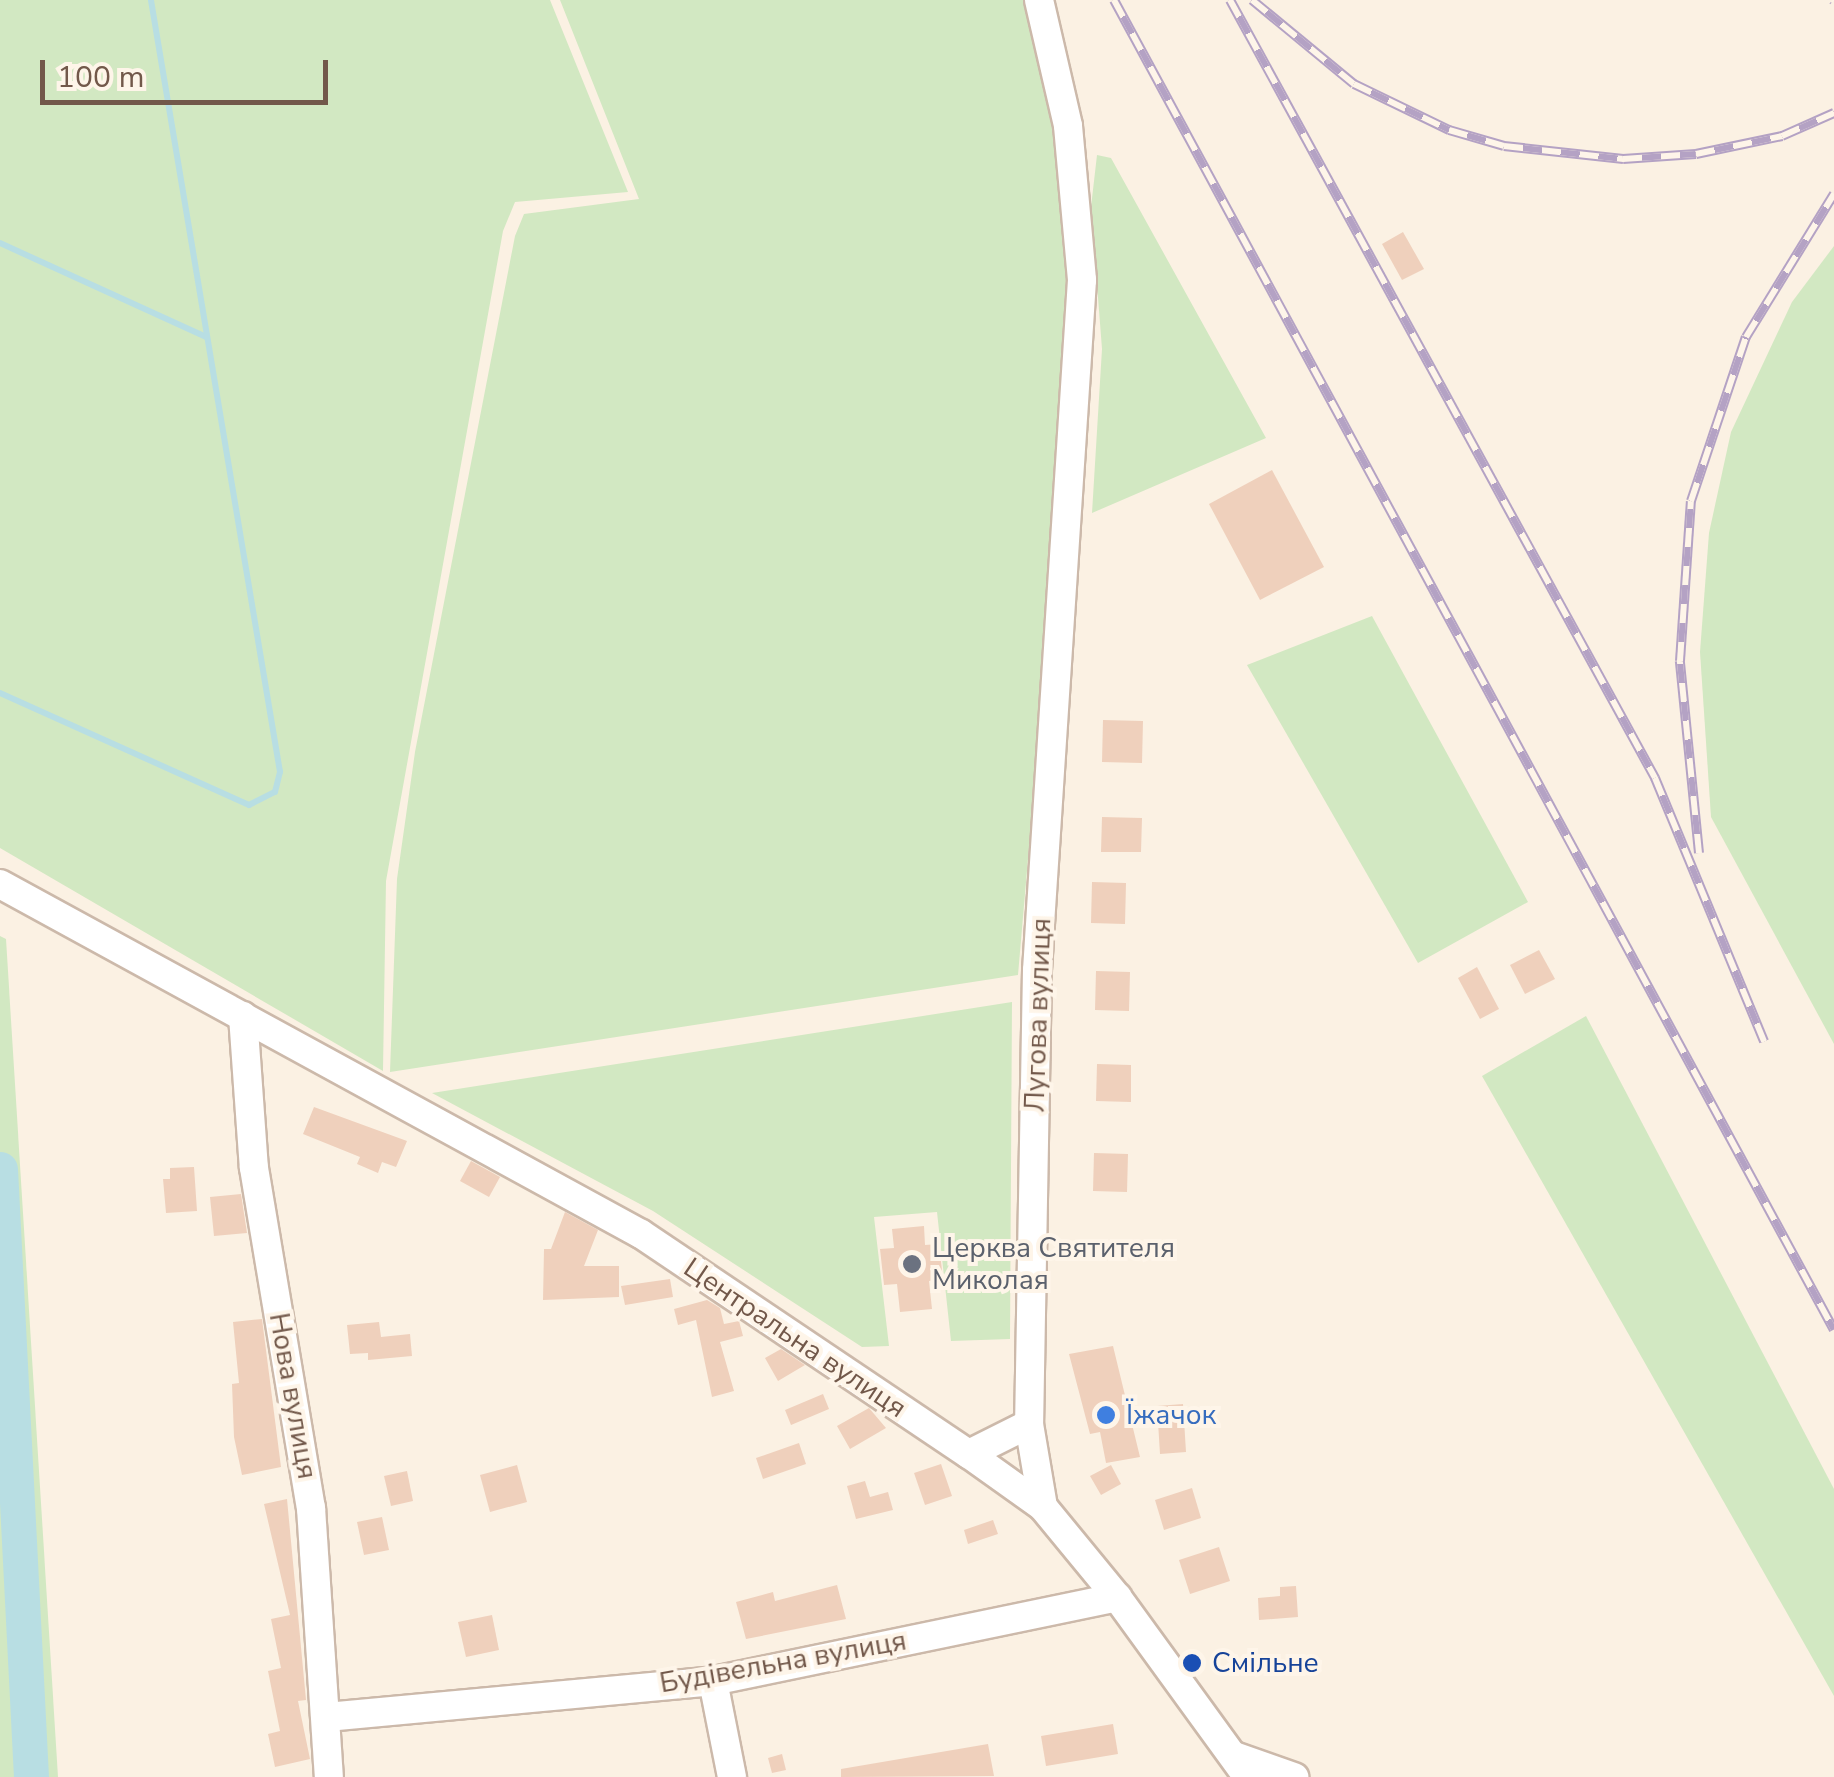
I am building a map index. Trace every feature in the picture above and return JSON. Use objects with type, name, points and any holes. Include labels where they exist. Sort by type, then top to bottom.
[{"type":"street","name":"Лугова вулиця","points":[[1038,0],[1068,126],[1078,211],[1082,351],[1037,970],[1028,1424],[1042,1507]]},
{"type":"street","name":"Центральна вулиця","points":[[0,884],[641,1234],[969,1454],[1042,1507],[1117,1597],[1241,1767]]},
{"type":"street","name":"Нова вулиця","points":[[243,1016],[254,1168],[312,1508],[329,1777]]},
{"type":"street","points":[[969,1454],[1028,1424]]},
{"type":"street","name":"Будівельна вулиця","points":[[326,1717],[713,1680],[1117,1597]]},
{"type":"street","points":[[713,1680],[732,1777]]},
{"type":"street","points":[[1241,1767],[1294,1777]]},
{"type":"green space","points":[[0,0],[550,0],[628,192],[515,202],[503,231],[386,881],[383,1071],[0,848]]},
{"type":"green space","points":[[560,0],[1030,0],[1060,128],[1075,314],[1018,975],[390,1072],[397,879],[415,752],[515,236],[524,214],[639,199]]},
{"type":"green space","points":[[1097,155],[1111,158],[1266,438],[1092,513],[1102,349],[1091,207]]},
{"type":"green space","points":[[1834,246],[1834,1044],[1711,817],[1700,652],[1709,533],[1731,432],[1792,302]]},
{"type":"green space","points":[[1372,616],[1528,902],[1418,963],[1247,665]]},
{"type":"green space","points":[[0,936],[6,939],[58,1777],[0,1777]]},
{"type":"green space","points":[[1012,1002],[1010,1339],[951,1341],[937,1212],[874,1217],[889,1346],[862,1347],[653,1211],[432,1093]]},
{"type":"green space","points":[[1586,1016],[1834,1489],[1834,1696],[1482,1076]]},
{"type":"building","points":[[1403,232],[1424,269],[1402,280],[1382,244]]},
{"type":"building","points":[[1272,470],[1324,567],[1260,600],[1209,504]]},
{"type":"building","points":[[1103,720],[1143,721],[1142,763],[1102,762]]},
{"type":"building","points":[[1102,817],[1142,818],[1141,852],[1101,852]]},
{"type":"building","points":[[1092,882],[1126,883],[1125,924],[1091,923]]},
{"type":"building","points":[[1539,950],[1555,979],[1525,994],[1510,965]]},
{"type":"building","points":[[1477,967],[1499,1009],[1480,1019],[1458,978]]},
{"type":"building","points":[[1096,971],[1130,972],[1129,1011],[1095,1010]]},
{"type":"building","points":[[1097,1064],[1131,1065],[1131,1102],[1096,1101]]},
{"type":"building","points":[[314,1107],[407,1141],[396,1167],[382,1162],[378,1173],[357,1164],[360,1157],[303,1134]]},
{"type":"building","points":[[1094,1153],[1128,1154],[1127,1192],[1093,1191]]},
{"type":"building","points":[[471,1161],[500,1177],[489,1197],[460,1181]]},
{"type":"building","points":[[194,1167],[197,1211],[166,1213],[163,1179],[170,1179],[170,1168]]},
{"type":"building","points":[[241,1194],[247,1233],[214,1236],[210,1197]]},
{"type":"building","points":[[565,1212],[598,1230],[584,1266],[619,1266],[619,1297],[543,1300],[544,1249],[551,1249]]},
{"type":"building","name":"Церква Святителя Миколая","points":[[924,1226],[925,1245],[939,1244],[943,1279],[929,1281],[932,1309],[900,1312],[897,1284],[884,1285],[880,1249],[894,1248],[892,1229]]},
{"type":"building","points":[[670,1279],[673,1297],[625,1305],[621,1286]]},
{"type":"building","points":[[707,1300],[720,1308],[724,1324],[739,1321],[743,1336],[720,1342],[734,1391],[712,1397],[696,1320],[678,1325],[674,1309]]},
{"type":"building","points":[[262,1319],[281,1467],[242,1475],[234,1437],[232,1384],[239,1383],[233,1322]]},
{"type":"building","points":[[379,1322],[381,1337],[410,1334],[412,1356],[368,1360],[368,1353],[350,1354],[347,1325]]},
{"type":"building","points":[[1113,1346],[1140,1457],[1106,1463],[1100,1432],[1090,1434],[1069,1354]]},
{"type":"building","points":[[781,1349],[805,1365],[778,1381],[765,1358]]},
{"type":"building","points":[[823,1394],[829,1409],[791,1425],[785,1410]]},
{"type":"building","points":[[1183,1404],[1186,1452],[1160,1454],[1157,1406]]},
{"type":"building","points":[[869,1408],[886,1428],[850,1449],[837,1426]]},
{"type":"building","points":[[799,1443],[806,1464],[763,1479],[756,1458]]},
{"type":"building","points":[[941,1464],[952,1496],[925,1505],[914,1473]]},
{"type":"building","points":[[517,1465],[527,1502],[490,1512],[480,1475]]},
{"type":"building","points":[[1111,1465],[1121,1484],[1101,1495],[1090,1476]]},
{"type":"building","points":[[407,1471],[413,1501],[391,1506],[384,1476]]},
{"type":"building","points":[[865,1481],[870,1497],[888,1492],[893,1510],[856,1519],[847,1486]]},
{"type":"building","points":[[1192,1488],[1201,1518],[1164,1530],[1155,1500]]},
{"type":"building","points":[[287,1499],[306,1700],[298,1701],[310,1759],[275,1767],[268,1734],[280,1731],[268,1671],[281,1668],[271,1619],[290,1615],[264,1504]]},
{"type":"building","points":[[382,1517],[389,1550],[364,1555],[357,1522]]},
{"type":"building","points":[[993,1520],[998,1534],[968,1544],[964,1530]]},
{"type":"building","points":[[1219,1547],[1230,1581],[1190,1594],[1179,1560]]},
{"type":"building","points":[[837,1585],[846,1619],[746,1639],[736,1602],[773,1592],[775,1601]]},
{"type":"building","points":[[1296,1586],[1298,1617],[1259,1620],[1258,1598],[1280,1596],[1280,1587]]},
{"type":"building","points":[[492,1615],[499,1650],[466,1657],[458,1622]]},
{"type":"building","points":[[1113,1724],[1118,1754],[1046,1766],[1041,1736]]},
{"type":"building","points":[[988,1744],[994,1776],[841,1777],[841,1769]]},
{"type":"building","points":[[782,1754],[786,1770],[772,1773],[768,1758]]},
{"type":"waterway","points":[[0,693],[249,805],[275,792],[280,772],[151,0]]},
{"type":"waterway","points":[[0,243],[206,337]]},
{"type":"waterway","points":[[0,1169],[31,1777]]},
{"type":"railway","points":[[1114,0],[1834,1330]]},
{"type":"railway","points":[[1230,0],[1655,778],[1764,1041]]},
{"type":"railway","points":[[1252,0],[1354,84],[1449,130],[1504,146],[1623,159],[1696,154],[1782,136],[1834,113]]},
{"type":"railway","points":[[1699,853],[1680,661],[1691,501],[1746,337],[1834,194]]},
{"type":"place","name":"Церква Святителя Миколая","points":[[912,1264]]},
{"type":"place","name":"Їжачок","points":[[1106,1415]]},
{"type":"place","name":"Смільне","points":[[1192,1663]]}]
